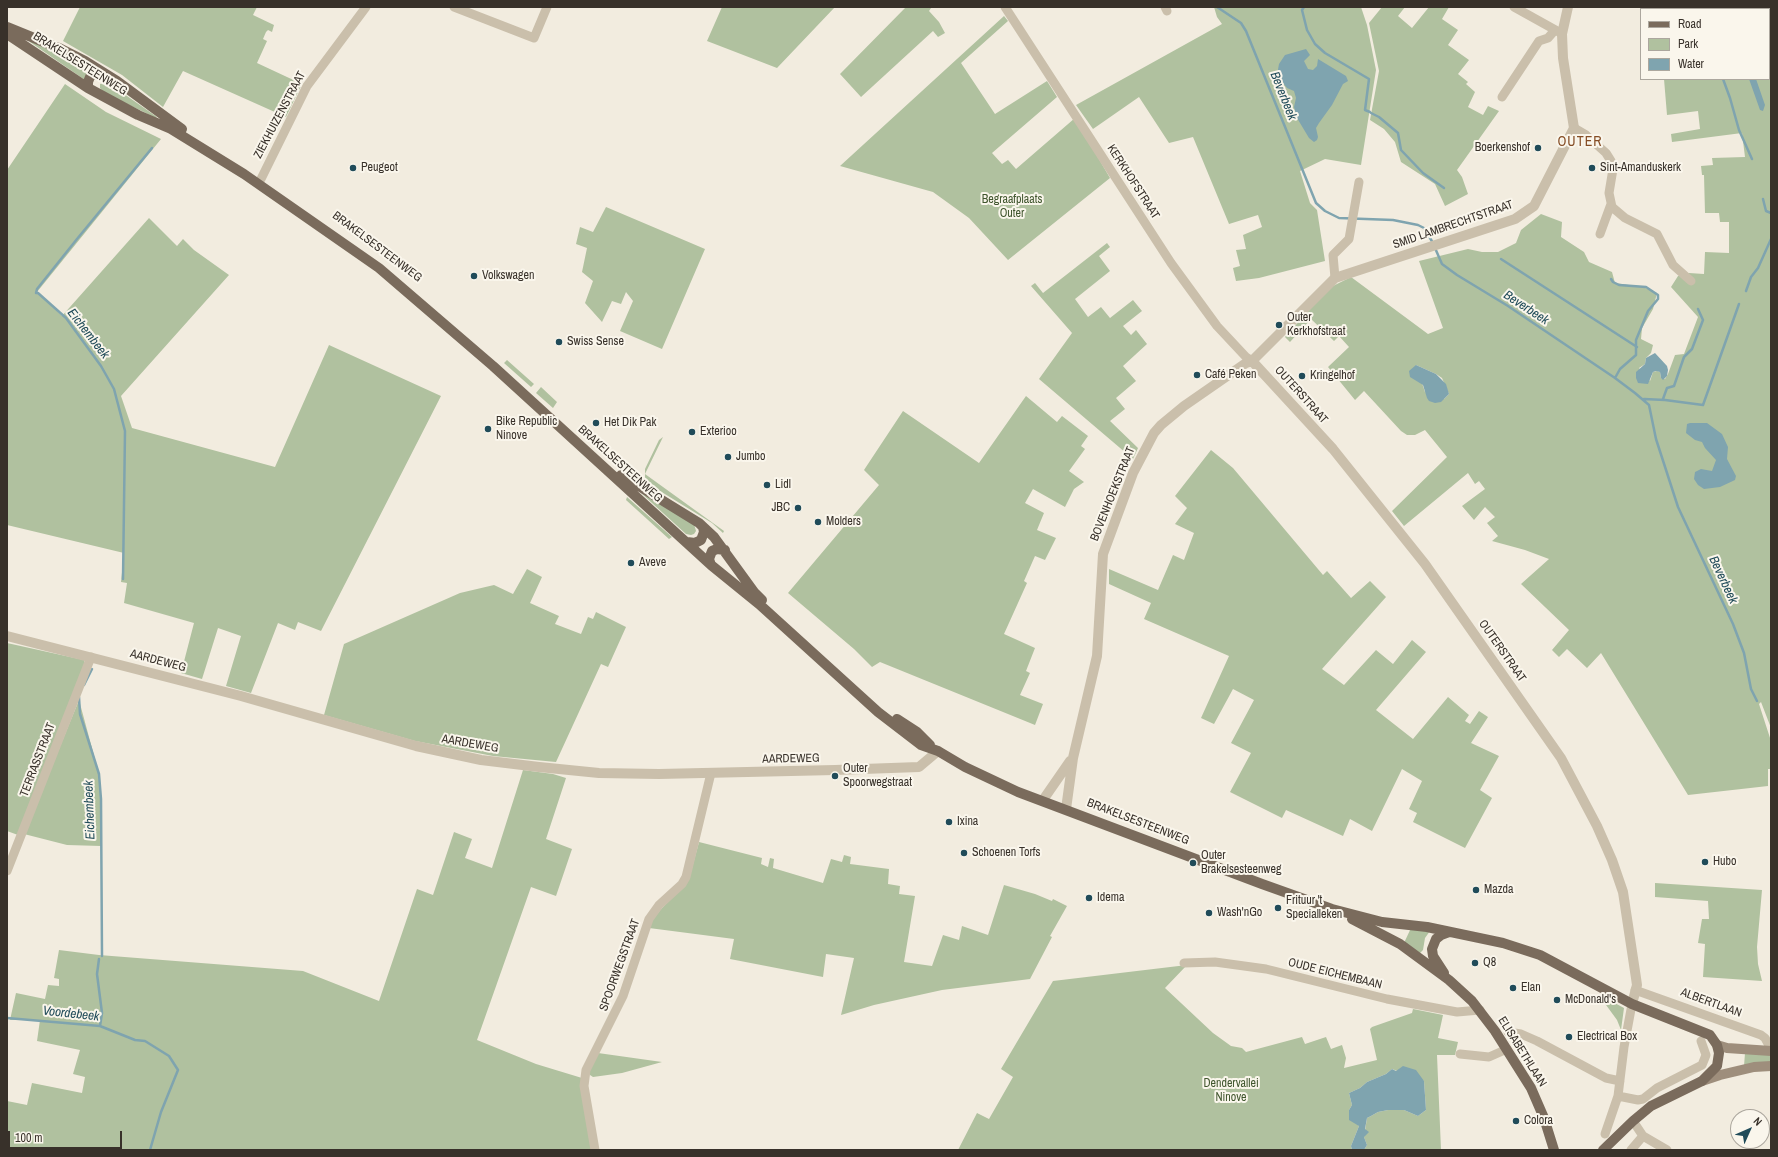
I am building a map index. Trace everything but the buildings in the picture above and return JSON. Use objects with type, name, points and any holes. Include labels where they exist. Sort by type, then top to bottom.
[{"type":"main road","name":"BRAKELSESTEENWEG","points":[[7,27],[27,40],[88,88],[138,115],[172,129],[266,190],[379,268],[493,366],[711,565],[759,604],[878,712],[921,745],[938,752],[992,780],[1262,884],[1332,909],[1382,922],[1427,927],[1503,943],[1540,955],[1632,1004]]},
{"type":"main road","name":"BRAKELSESTEENWEG","points":[[7,34],[61,49],[100,71],[204,144],[261,179],[342,235],[414,290],[614,470],[703,527],[725,550],[754,592],[778,617],[857,687],[887,712],[917,732],[938,752]]},
{"type":"main road","points":[[88,88],[90,76],[100,71]]},
{"type":"main road","points":[[686,542],[696,543],[701,540],[704,532],[703,527]]},
{"type":"main road","points":[[711,565],[709,558],[712,551],[717,549],[725,550]]},
{"type":"main road","name":"BRAKELSESTEENWEG","points":[[1332,909],[1400,944],[1449,980]]},
{"type":"main road","points":[[1449,932],[1436,939],[1432,949],[1433,956],[1449,980]]},
{"type":"main road","name":"ELISABETHLAAN","points":[[1449,980],[1480,1010],[1507,1049],[1531,1088],[1544,1118],[1554,1150]]},
{"type":"main road","points":[[1632,1004],[1710,1035],[1717,1045],[1719,1053],[1717,1066],[1702,1081]]},
{"type":"main road","name":"ALBERTLAAN","points":[[1717,1045],[1727,1048],[1771,1050]]},
{"type":"main road","points":[[1602,1150],[1633,1120],[1663,1099],[1702,1081],[1754,1067],[1771,1066]]},
{"type":"street","name":"ZIEKHUIZENSTRAAT","points":[[261,179],[307,86],[366,7]]},
{"type":"street","points":[[459,8],[534,38],[547,7]]},
{"type":"street","name":"KERKHOFSTRAAT","points":[[1005,7],[1171,263],[1217,326],[1246,357],[1252,361]]},
{"type":"street","points":[[1514,7],[1558,32]]},
{"type":"street","points":[[1568,7],[1558,32],[1574,128],[1586,135],[1606,153],[1611,161],[1613,169],[1609,193],[1611,204],[1600,234]]},
{"type":"street","points":[[1502,97],[1539,41],[1558,32]]},
{"type":"street","name":"SMID LAMBRECHTSTRAAT","points":[[1252,361],[1335,278],[1515,219],[1534,206],[1574,128]]},
{"type":"street","points":[[1335,278],[1334,255],[1350,239],[1359,182]]},
{"type":"street","points":[[1611,204],[1625,218],[1657,234],[1673,265],[1691,281]]},
{"type":"street","name":"BOVENHOEKSTRAAT","points":[[1066,809],[1073,758],[1097,656],[1103,554],[1134,473],[1147,443],[1161,425],[1184,406],[1246,363],[1252,361]]},
{"type":"street","name":"OUTERSTRAAT","points":[[1252,361],[1333,449],[1425,564],[1561,758],[1598,826],[1621,886],[1635,962],[1636,990],[1632,1004]]},
{"type":"street","name":"AARDEWEG","points":[[7,636],[241,696],[416,746],[481,760],[593,772],[711,773],[919,767],[938,752]]},
{"type":"street","name":"TERRASSTRAAT","points":[[7,871],[91,657]]},
{"type":"street","name":"BOVENHOEKSTRAAT","points":[[1043,800],[1073,758]]},
{"type":"street","name":"SPOORWEGSTRAAT","points":[[595,1150],[584,1086],[586,1070],[623,996],[649,919],[659,905],[682,884],[686,877],[711,773]]},
{"type":"street","name":"OUDE EICHEMBAAN","points":[[1184,963],[1214,962],[1266,969],[1387,999],[1457,1012],[1480,1010]]},
{"type":"street","name":"ALBERTLAAN","points":[[1636,990],[1761,1035],[1765,1038],[1771,1050]]},
{"type":"street","points":[[1605,1134],[1618,1096],[1624,1047],[1632,1004]]},
{"type":"street","points":[[1508,1032],[1521,1034],[1537,1041],[1606,1078],[1620,1081]]},
{"type":"street","points":[[1618,1096],[1638,1100],[1643,1099],[1656,1088],[1702,1065],[1706,1059],[1706,1055],[1701,1041]]},
{"type":"street","points":[[1460,1054],[1489,1057],[1507,1049]]},
{"type":"street","points":[[1633,1120],[1643,1136],[1667,1150]]},
{"type":"street","points":[[1631,1150],[1643,1136]]},
{"type":"green space","points":[[80,7],[257,7],[253,15],[274,25],[272,32],[268,30],[266,32],[263,39],[267,41],[257,63],[302,84],[286,117],[183,71],[163,107],[122,75],[63,41]]},
{"type":"green space","points":[[722,7],[835,7],[777,68],[707,41]]},
{"type":"green space","points":[[906,7],[931,8],[929,11],[939,22],[945,33],[938,37],[933,31],[861,97],[840,74]]},
{"type":"green space","points":[[1214,7],[1361,7],[1367,25],[1376,70],[1361,165],[1325,159],[1300,171],[1310,203],[1317,210],[1325,261],[1259,278],[1236,281],[1233,268],[1240,266],[1236,250],[1246,249],[1243,235],[1262,227],[1258,215],[1229,224],[1193,137],[1169,143],[1139,97],[1093,129],[1076,105],[1222,24],[1217,17]]},
{"type":"green space","points":[[1382,7],[1405,7],[1398,16],[1412,28],[1429,7],[1449,7],[1442,19],[1458,30],[1448,45],[1469,60],[1458,74],[1468,82],[1466,84],[1475,92],[1468,107],[1483,115],[1488,106],[1499,111],[1457,170],[1462,177],[1468,194],[1445,206],[1435,184],[1401,162],[1395,142],[1384,129],[1370,120],[1379,71],[1369,23]]},
{"type":"green space","points":[[1704,7],[1769,8],[1704,8]]},
{"type":"green space","points":[[1770,10],[1771,728],[1761,702],[1759,704],[1771,741],[1771,769],[1768,769],[1768,786],[1688,795],[1601,653],[1587,668],[1567,649],[1559,657],[1552,650],[1569,630],[1521,584],[1549,559],[1525,550],[1492,541],[1498,536],[1487,523],[1495,517],[1485,507],[1474,520],[1462,506],[1485,489],[1479,481],[1475,484],[1468,473],[1404,526],[1392,511],[1447,457],[1425,430],[1415,435],[1407,435],[1401,431],[1364,391],[1355,400],[1328,367],[1349,347],[1339,336],[1334,341],[1311,319],[1290,342],[1285,337],[1320,298],[1333,286],[1351,277],[1428,334],[1443,328],[1419,261],[1468,249],[1482,252],[1498,252],[1516,243],[1521,230],[1541,214],[1562,222],[1561,237],[1584,252],[1589,262],[1612,272],[1615,283],[1643,287],[1657,293],[1653,309],[1642,328],[1641,339],[1653,345],[1651,353],[1646,358],[1645,364],[1639,368],[1650,381],[1653,372],[1657,371],[1660,372],[1661,378],[1665,379],[1675,355],[1684,354],[1698,317],[1671,287],[1678,276],[1689,273],[1704,274],[1705,252],[1729,253],[1729,222],[1720,222],[1719,213],[1705,213],[1704,175],[1702,175],[1701,166],[1713,165],[1712,158],[1745,157],[1742,133],[1672,142],[1671,134],[1700,129],[1698,111],[1667,115],[1664,80],[1770,80]],"holes":[[[1416,365],[1442,378],[1449,394],[1444,399],[1425,392]]]},
{"type":"green space","name":"Begraafplaats Outer","points":[[1004,16],[1008,21],[961,63],[995,114],[1047,81],[1057,97],[992,153],[1002,164],[1008,160],[1016,169],[1075,118],[1110,178],[1008,260],[969,218],[933,192],[840,166]]},
{"type":"green space","points":[[31,41],[50,49],[92,71],[85,80],[30,42]]},
{"type":"green space","points":[[107,82],[157,117],[156,118],[103,92],[100,88],[100,84]]},
{"type":"green space","points":[[65,84],[106,112],[161,139],[37,292],[62,316],[149,218],[177,246],[183,239],[194,250],[229,275],[121,396],[132,428],[275,467],[329,345],[441,396],[321,631],[298,622],[295,630],[278,623],[251,693],[226,686],[241,636],[218,628],[202,679],[181,673],[194,623],[124,603],[127,583],[121,582],[124,553],[7,525],[7,170]]},
{"type":"green space","points":[[606,207],[705,249],[662,349],[620,331],[633,301],[626,292],[621,304],[612,301],[602,322],[585,303],[593,281],[582,272],[587,248],[576,244],[580,227],[593,232]]},
{"type":"green space","points":[[1107,243],[1110,247],[1099,256],[1110,271],[1075,299],[1088,317],[1101,307],[1110,318],[1133,300],[1142,311],[1123,326],[1131,335],[1136,330],[1147,344],[1123,366],[1136,381],[1116,398],[1125,409],[1110,421],[1138,448],[1133,459],[1039,379],[1072,333],[1031,286],[1035,283],[1043,293]]},
{"type":"green space","points":[[507,360],[534,384],[531,387],[504,363]]},
{"type":"green space","points":[[541,387],[557,402],[553,408],[536,393]]},
{"type":"green space","points":[[1026,396],[1057,422],[1062,416],[1088,436],[1081,446],[1085,449],[1069,471],[1084,482],[1074,489],[1065,507],[1033,489],[1025,503],[1044,513],[1037,530],[1056,538],[1045,560],[1035,556],[1024,581],[1027,583],[1004,634],[1035,648],[1026,671],[1030,673],[1020,695],[1043,704],[1035,725],[880,662],[872,667],[854,649],[788,593],[879,485],[864,470],[903,411],[979,463]]},
{"type":"green space","points":[[663,437],[645,474],[645,469],[659,440]]},
{"type":"green space","points":[[1211,450],[1233,468],[1323,575],[1327,571],[1351,598],[1370,581],[1386,597],[1322,669],[1344,685],[1376,650],[1393,664],[1412,640],[1426,652],[1376,710],[1413,739],[1448,697],[1469,715],[1465,721],[1470,724],[1479,711],[1488,717],[1471,743],[1499,756],[1480,790],[1492,798],[1465,848],[1413,822],[1417,813],[1409,809],[1422,781],[1402,769],[1372,831],[1350,819],[1343,836],[1286,810],[1282,818],[1230,792],[1251,753],[1231,743],[1254,700],[1233,689],[1214,724],[1201,718],[1229,656],[1144,619],[1151,603],[1109,584],[1109,569],[1158,590],[1173,555],[1184,560],[1194,533],[1175,524],[1187,508],[1175,496]]},
{"type":"green space","points":[[645,474],[724,531],[723,533],[712,523],[647,483]]},
{"type":"green space","points":[[640,492],[694,524],[696,531],[694,534],[686,534]]},
{"type":"green space","points":[[627,497],[672,537],[669,539],[626,500]]},
{"type":"green space","points":[[527,569],[542,577],[530,603],[559,616],[555,624],[581,634],[588,617],[593,619],[596,612],[626,627],[608,667],[601,664],[556,762],[493,756],[415,741],[324,715],[344,644],[460,593],[494,585],[513,594]]},
{"type":"green space","points":[[7,643],[84,660],[85,664],[18,835],[7,831]]},
{"type":"green space","points":[[79,700],[99,774],[101,799],[101,846],[67,845],[24,834]]},
{"type":"green space","points":[[523,770],[553,774],[566,778],[546,839],[572,849],[556,896],[531,887],[477,1040],[536,1064],[582,1078],[592,1150],[7,1150],[7,1101],[27,1105],[32,1083],[82,1093],[85,1077],[73,1074],[80,1050],[37,1041],[40,1020],[10,1020],[16,993],[45,999],[48,985],[59,986],[59,979],[54,978],[59,950],[99,955],[303,971],[379,1001],[417,889],[433,895],[454,832],[472,839],[465,858],[492,868]]},
{"type":"green space","points":[[699,842],[762,858],[761,864],[768,867],[770,858],[774,859],[773,868],[823,883],[831,859],[842,862],[844,855],[851,857],[850,864],[889,869],[888,884],[900,886],[899,894],[915,896],[904,962],[932,966],[943,935],[959,940],[962,926],[988,935],[1004,885],[1035,894],[1052,901],[1053,899],[1067,906],[1050,936],[1052,937],[1030,979],[942,990],[874,1005],[841,1015],[854,958],[826,954],[823,977],[730,959],[734,939],[649,928],[652,919],[689,879]]},
{"type":"green space","points":[[1655,883],[1762,890],[1757,947],[1758,964],[1762,981],[1703,977],[1705,944],[1698,943],[1702,919],[1709,919],[1708,901],[1655,897]]},
{"type":"green space","points":[[1411,928],[1430,931],[1425,938],[1423,950],[1420,953],[1404,943]]},
{"type":"green space","name":"Dendervallei Ninove","points":[[1187,965],[1165,988],[1213,1033],[1231,1046],[1242,1048],[1246,1052],[1302,1037],[1305,1044],[1326,1037],[1331,1049],[1342,1045],[1346,1058],[1344,1068],[1377,1060],[1370,1029],[1372,1027],[1412,1013],[1413,1009],[1443,1015],[1438,1038],[1458,1042],[1455,1055],[1437,1055],[1441,1150],[1364,1150],[1367,1145],[1364,1137],[1367,1118],[1378,1112],[1388,1110],[1404,1110],[1418,1116],[1426,1110],[1424,1081],[1392,1069],[1386,1074],[1367,1082],[1360,1088],[1349,1093],[1352,1105],[1349,1110],[1359,1126],[1351,1146],[1352,1150],[958,1150],[977,1113],[989,1119],[1013,1077],[1001,1069],[1053,981]]},
{"type":"green space","points":[[1598,994],[1624,1008],[1621,1030],[1617,1020]]},
{"type":"green space","points":[[598,1053],[662,1062],[622,1073],[593,1077],[590,1075],[589,1070]]},
{"type":"green space","points":[[1745,1053],[1771,1055],[1771,1064],[1744,1066]]},
{"type":"water","points":[[1306,49],[1310,55],[1304,61],[1308,69],[1313,70],[1317,66],[1318,59],[1346,76],[1348,81],[1343,84],[1332,105],[1316,128],[1318,137],[1314,142],[1309,138],[1297,118],[1294,107],[1296,98],[1294,91],[1287,88],[1277,75],[1279,64],[1285,55]]},
{"type":"water","points":[[1749,80],[1756,80],[1765,105],[1763,111],[1760,110]]},
{"type":"water","points":[[1655,353],[1667,366],[1667,376],[1663,380],[1660,372],[1656,371],[1653,372],[1648,384],[1638,383],[1636,372],[1645,364],[1646,358]]},
{"type":"water","points":[[1416,365],[1436,374],[1446,384],[1449,394],[1441,402],[1435,403],[1429,401],[1423,385],[1410,377],[1409,371]]},
{"type":"water","points":[[1707,423],[1722,434],[1728,447],[1727,459],[1736,476],[1735,480],[1720,487],[1704,489],[1698,485],[1694,479],[1695,472],[1701,469],[1712,471],[1716,460],[1705,448],[1702,442],[1695,440],[1686,433],[1687,424]]},
{"type":"water","points":[[1403,1066],[1416,1070],[1424,1081],[1426,1110],[1418,1116],[1404,1110],[1388,1110],[1378,1112],[1367,1118],[1365,1129],[1369,1132],[1364,1137],[1367,1145],[1364,1150],[1352,1150],[1351,1146],[1359,1126],[1349,1120],[1349,1110],[1352,1105],[1349,1093],[1360,1088],[1367,1082],[1386,1074],[1392,1069],[1396,1071]]},
{"type":"waterway","name":"Beverbeek","points":[[1217,7],[1241,23],[1246,31],[1316,203],[1325,211],[1339,218],[1393,220],[1418,225],[1424,228],[1433,243]]},
{"type":"waterway","points":[[1304,7],[1302,10],[1307,30],[1315,44],[1325,53],[1369,79],[1365,110],[1370,112]]},
{"type":"waterway","points":[[1723,80],[1739,130],[1752,159]]},
{"type":"waterway","points":[[1371,113],[1379,117],[1398,133],[1401,150],[1423,173],[1444,188]]},
{"type":"waterway","name":"Eichembeek","points":[[123,579],[125,431],[114,389],[101,366],[66,318],[38,293],[36,293],[37,289],[152,148]]},
{"type":"waterway","points":[[1763,199],[1766,211],[1771,213]]},
{"type":"waterway","points":[[1746,291],[1751,277],[1758,268],[1771,239]]},
{"type":"waterway","name":"Beverbeek","points":[[1435,248],[1442,264],[1457,275],[1508,306],[1615,378],[1649,405],[1656,439],[1678,507],[1733,624],[1744,653],[1751,689],[1757,701]]},
{"type":"waterway","points":[[1501,259],[1637,347]]},
{"type":"waterway","points":[[1611,279],[1619,285],[1646,287],[1658,295],[1658,299],[1648,311],[1636,340],[1636,355],[1620,369],[1615,378]]},
{"type":"waterway","points":[[1644,399],[1703,405],[1739,304]]},
{"type":"waterway","points":[[1663,399],[1667,388],[1674,386],[1684,357],[1692,349],[1703,320],[1698,309]]},
{"type":"waterway","name":"Eichembeek","points":[[84,685],[92,669]]},
{"type":"waterway","name":"Eichembeek","points":[[79,697],[80,714],[99,774],[101,799],[102,956]]},
{"type":"waterway","name":"Eichembeek","points":[[99,959],[97,974],[102,1013],[100,1026]]},
{"type":"waterway","name":"Voordebeek","points":[[7,1018],[100,1026],[135,1040],[145,1041],[169,1056],[178,1070],[161,1112],[150,1150]]},
{"type":"place","name":"Boerkenshof","points":[[1538,148]]},
{"type":"place","name":"Peugeot","points":[[353,168]]},
{"type":"place","name":"Sint-Amanduskerk","points":[[1592,168]]},
{"type":"place","name":"Volkswagen","points":[[474,276]]},
{"type":"place","name":"Outer Kerkhofstraat","points":[[1279,325]]},
{"type":"place","name":"Swiss Sense","points":[[559,342]]},
{"type":"place","name":"Café Peken","points":[[1197,375]]},
{"type":"place","name":"Kringelhof","points":[[1302,376]]},
{"type":"place","name":"Het Dik Pak","points":[[596,423]]},
{"type":"place","name":"Bike Republic Ninove","points":[[488,429]]},
{"type":"place","name":"Exterioo","points":[[692,432]]},
{"type":"place","name":"Jumbo","points":[[728,457]]},
{"type":"place","name":"Lidl","points":[[767,485]]},
{"type":"place","name":"JBC","points":[[798,508]]},
{"type":"place","name":"Molders","points":[[818,522]]},
{"type":"place","name":"Aveve","points":[[631,563]]},
{"type":"place","name":"Outer Spoorwegstraat","points":[[835,776]]},
{"type":"place","name":"Ixina","points":[[949,822]]},
{"type":"place","name":"Schoenen Torfs","points":[[964,853]]},
{"type":"place","name":"Hubo","points":[[1705,862]]},
{"type":"place","name":"Outer Brakelsesteenweg","points":[[1193,863]]},
{"type":"place","name":"Mazda","points":[[1476,890]]},
{"type":"place","name":"Idema","points":[[1089,898]]},
{"type":"place","name":"Frituur 't Specialleken","points":[[1278,908]]},
{"type":"place","name":"Wash'nGo","points":[[1209,913]]},
{"type":"place","name":"Q8","points":[[1475,963]]},
{"type":"place","name":"Elan","points":[[1513,988]]},
{"type":"place","name":"McDonald's","points":[[1557,1000]]},
{"type":"place","name":"Electrical Box","points":[[1569,1037]]},
{"type":"place","name":"Colora","points":[[1516,1121]]},
{"type":"district","name":"OUTER","points":[[1580,142]]}]
